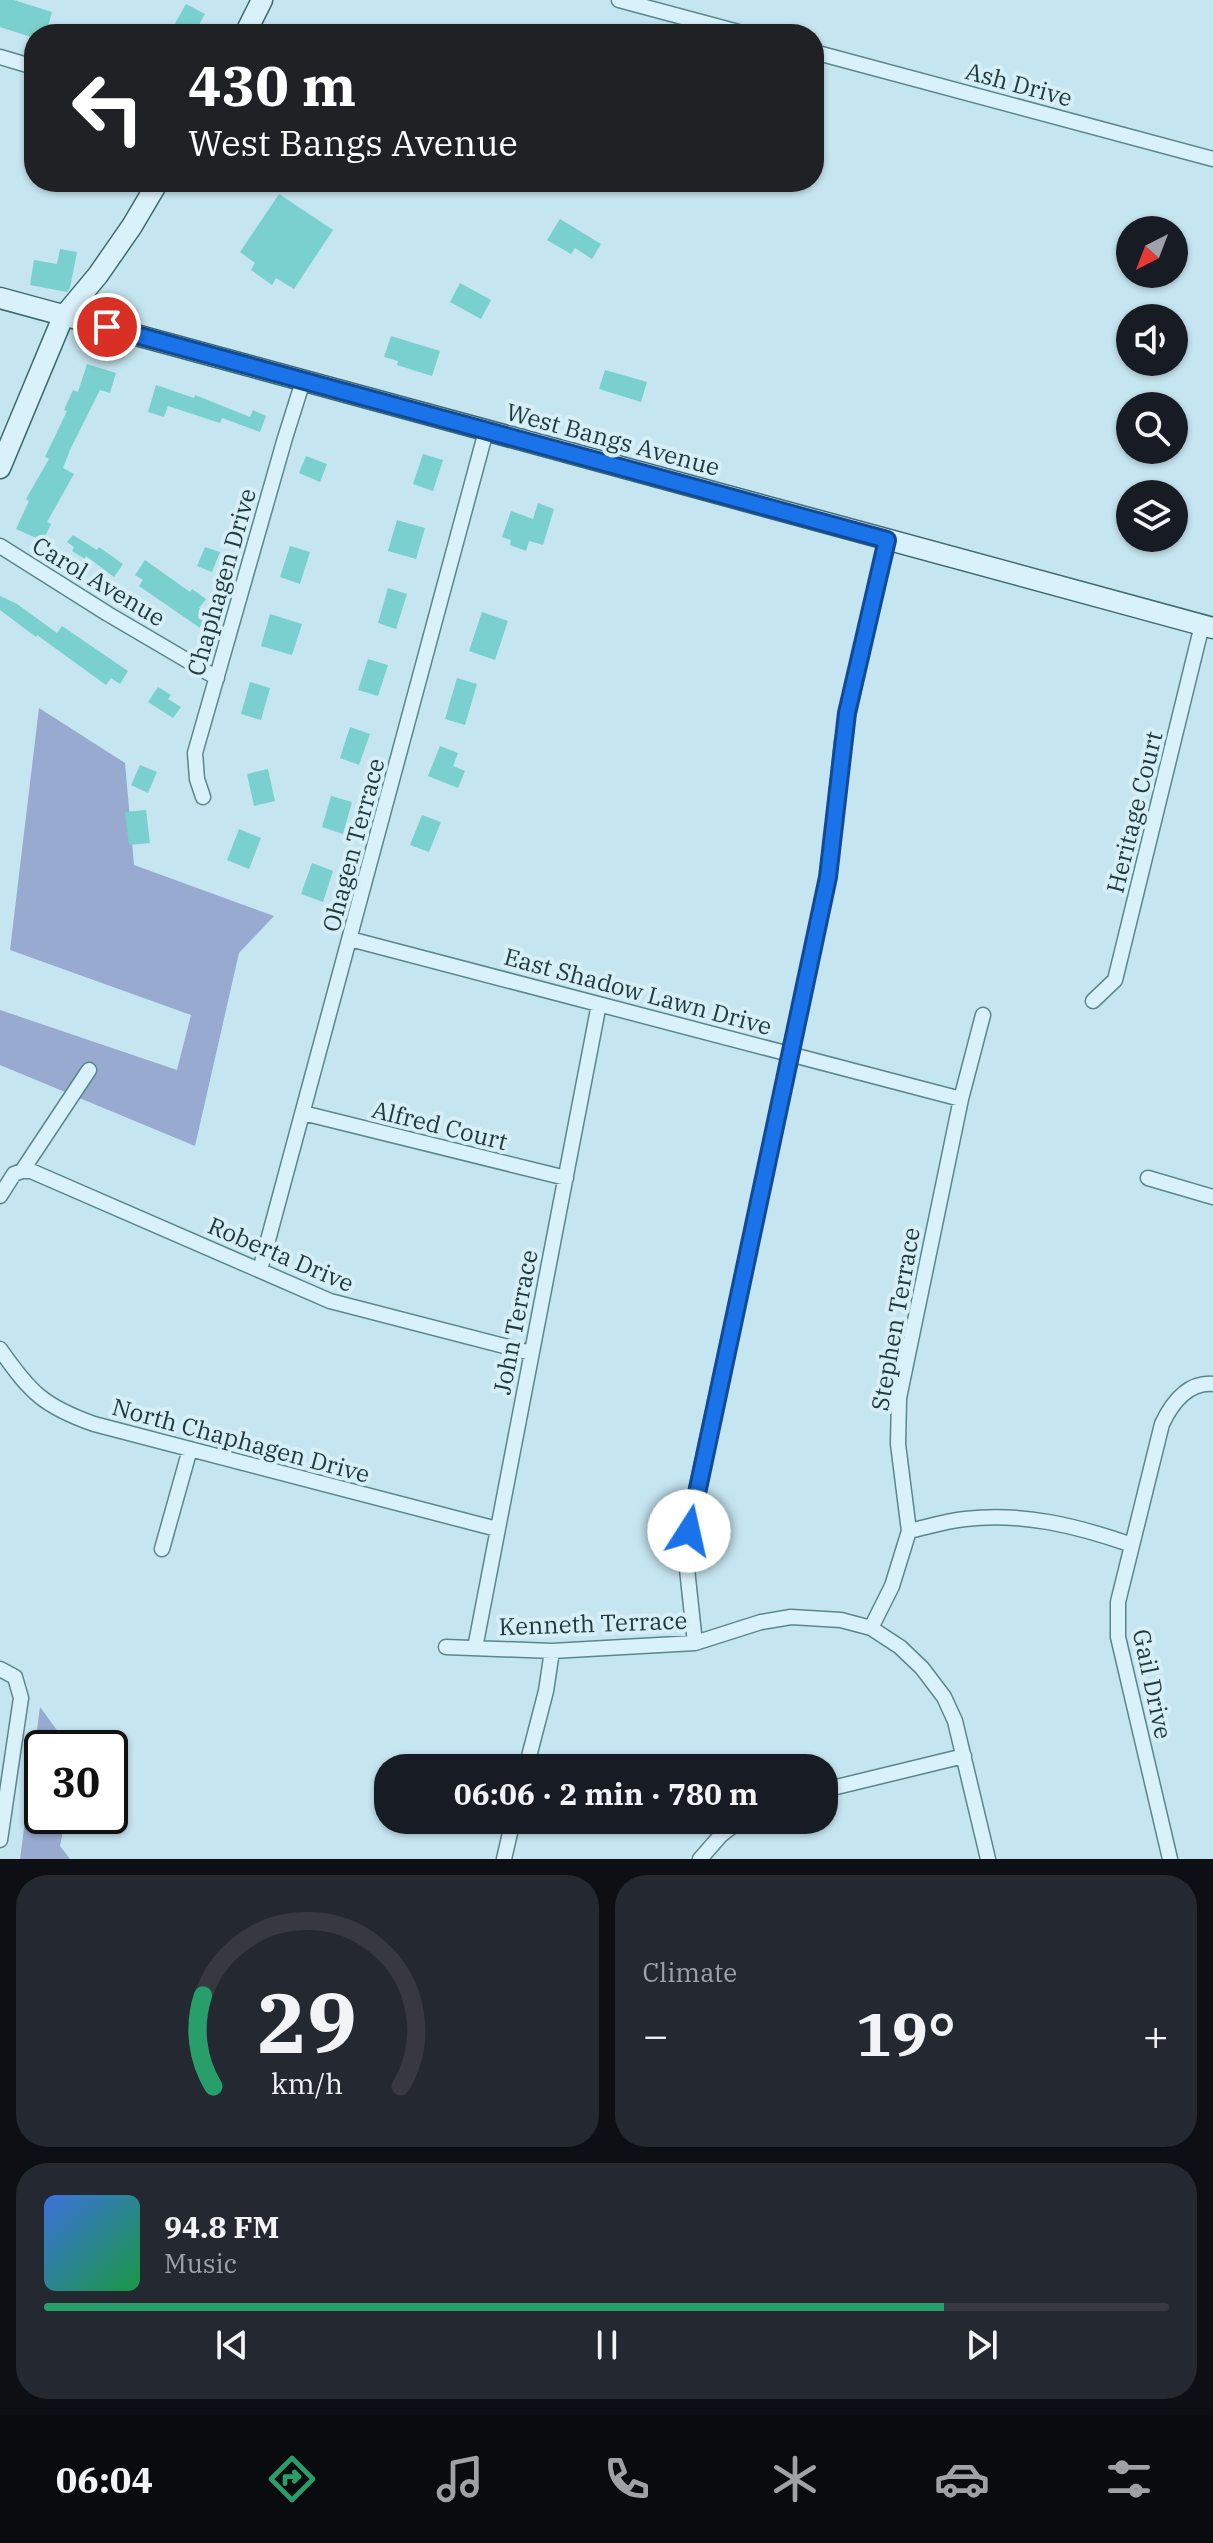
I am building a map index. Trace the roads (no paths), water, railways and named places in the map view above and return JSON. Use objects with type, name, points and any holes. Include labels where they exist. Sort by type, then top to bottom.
[{"type":"street","points":[[251,24],[262,0]]},
{"type":"street","points":[[619,0],[709,24]]},
{"type":"street","name":"Ash Drive","points":[[824,55],[1213,159]]},
{"type":"street","points":[[0,57],[24,64]]},
{"type":"street","points":[[0,468],[63,317],[98,275],[152,192]]},
{"type":"street","name":"West Bangs Avenue","points":[[0,298],[1208,626]]},
{"type":"street","name":"Chaphagen Drive","points":[[203,797],[195,759],[303,381]]},
{"type":"street","name":"Ohagen Terrace","points":[[260,1270],[486,431]]},
{"type":"street","points":[[695,1643],[687,1569],[691,1514],[828,877],[847,713],[887,540]]},
{"type":"street","name":"Carol Avenue","points":[[0,546],[217,678]]},
{"type":"street","name":"Heritage Court","points":[[1093,1001],[1115,980],[1208,626]]},
{"type":"street","name":"East Shadow Lawn Drive","points":[[350,939],[961,1099]]},
{"type":"street","name":"John Terrace","points":[[475,1648],[599,1004]]},
{"type":"street","name":"Stephen Terrace","points":[[871,1628],[892,1586],[909,1531],[898,1444],[899,1398],[961,1099],[983,1015]]},
{"type":"street","points":[[0,1196],[14,1174],[22,1171],[89,1070]]},
{"type":"street","name":"Alfred Court","points":[[303,1113],[566,1178]]},
{"type":"street","name":"Roberta Drive","points":[[22,1171],[31,1171],[351,1307],[531,1353]]},
{"type":"street","points":[[1148,1178],[1213,1197]]},
{"type":"street","name":"North Chaphagen Drive","points":[[0,1349],[35,1394],[64,1414],[497,1529]]},
{"type":"street","name":"Gail Drive","points":[[1170,1859],[1118,1637],[1118,1602],[1162,1424],[1175,1402],[1191,1387],[1201,1383],[1213,1384]]},
{"type":"street","points":[[162,1549],[190,1449]]},
{"type":"street","points":[[909,1531],[961,1519],[1007,1517],[1072,1526],[1132,1545]]},
{"type":"street","name":"Kenneth Terrace","points":[[446,1647],[552,1651],[695,1643],[761,1622],[791,1617],[841,1620],[871,1628],[900,1647],[944,1697],[955,1721],[988,1859]]},
{"type":"street","points":[[530,1754],[546,1691],[552,1651]]},
{"type":"street","points":[[0,1669],[15,1677],[21,1698],[0,1840]]},
{"type":"street","points":[[838,1787],[964,1756]]},
{"type":"street","points":[[504,1859],[510,1834]]},
{"type":"street","points":[[700,1859],[722,1834]]}]
